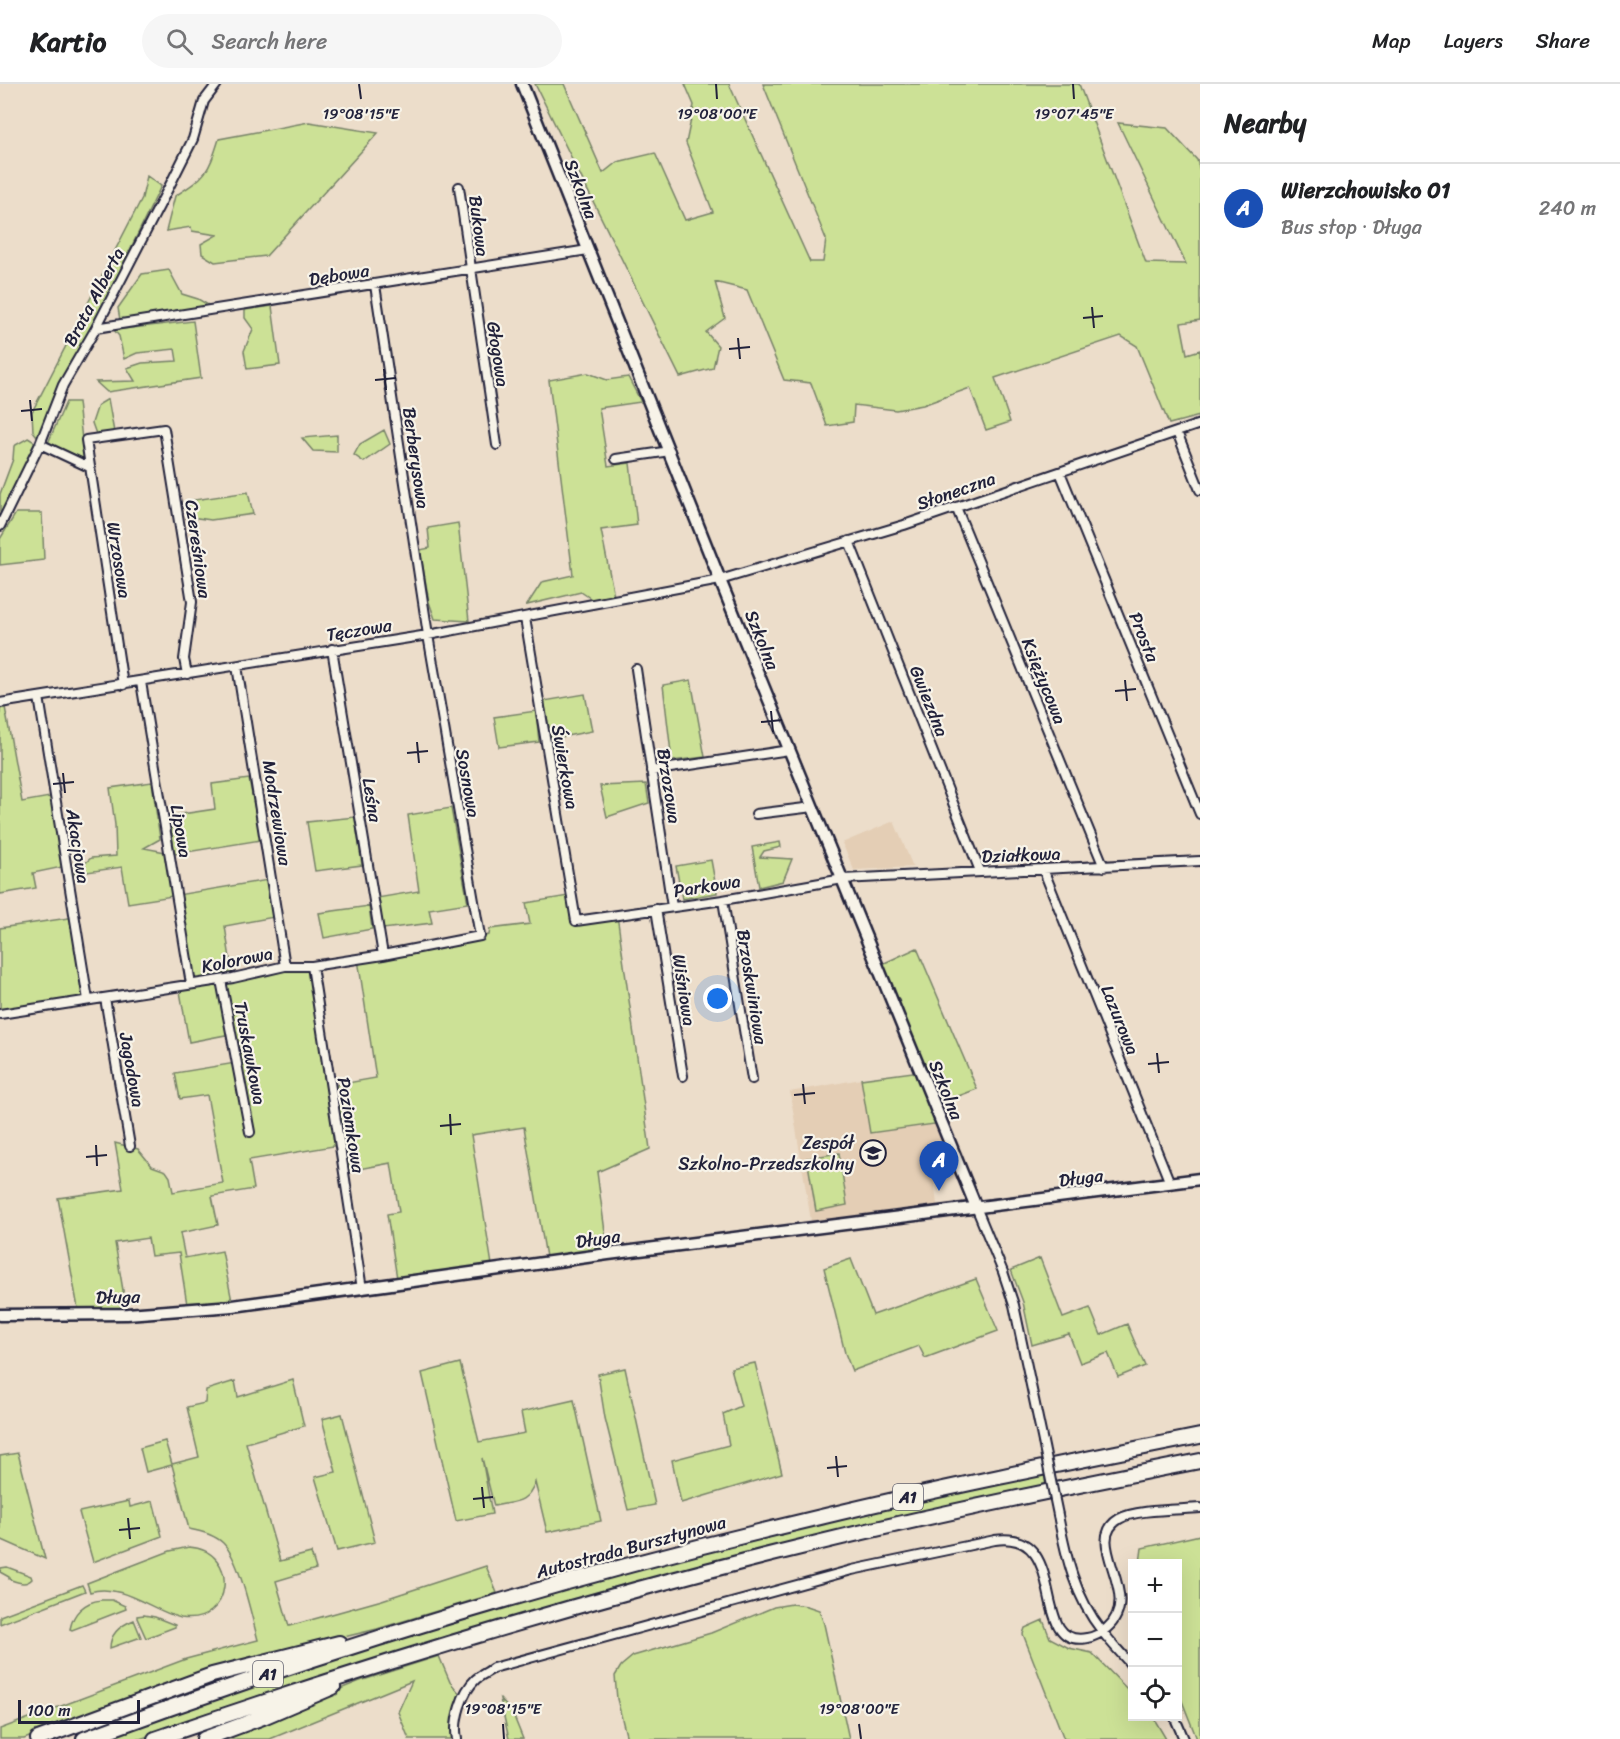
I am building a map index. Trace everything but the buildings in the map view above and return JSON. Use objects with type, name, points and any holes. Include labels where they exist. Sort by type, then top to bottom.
[{"type":"highway","name":"Autostrada Bursztynowa","points":[[84,1739],[274,1672],[542,1589],[795,1523],[984,1480],[1200,1436]]},
{"type":"highway","name":"A1","points":[[155,1739],[290,1693],[456,1641],[634,1590],[809,1545],[1012,1499],[1200,1461]]},
{"type":"highway","points":[[38,1739],[212,1675],[455,1616]]},
{"type":"highway","points":[[204,1739],[456,1641]]},
{"type":"street","name":"Brata Alberta","points":[[0,526],[40,444],[63,386],[96,328],[193,139],[204,101],[217,84]]},
{"type":"street","name":"Szkolna","points":[[522,84],[720,580],[976,1207]]},
{"type":"street","name":"Bukowa","points":[[459,187],[470,268]]},
{"type":"street","name":"Dębowa","points":[[96,328],[588,250]]},
{"type":"street","name":"Głogowa","points":[[470,268],[497,445]]},
{"type":"street","name":"Berberysowa","points":[[375,285],[428,635]]},
{"type":"street","name":"Słoneczna","points":[[720,580],[956,507],[1200,424]]},
{"type":"street","name":"Wrzosowa","points":[[123,685],[86,440],[164,429]]},
{"type":"street","name":"Czereśniowa","points":[[164,429],[192,602],[184,659],[188,674]]},
{"type":"street","points":[[1177,432],[1200,490]]},
{"type":"street","points":[[40,444],[90,467]]},
{"type":"street","points":[[616,459],[670,451]]},
{"type":"street","name":"Prosta","points":[[1060,472],[1200,814]]},
{"type":"street","name":"Księżycowa","points":[[956,507],[1104,867]]},
{"type":"street","name":"Gwiezdna","points":[[849,541],[980,871]]},
{"type":"street","name":"Tęczowa","points":[[0,703],[428,635],[720,580]]},
{"type":"street","name":"Świerkowa","points":[[525,618],[576,921]]},
{"type":"street","name":"Sosnowa","points":[[428,635],[480,936]]},
{"type":"street","name":"Leśna","points":[[332,649],[383,955]]},
{"type":"street","name":"Modrzewiowa","points":[[237,666],[285,966]]},
{"type":"street","name":"Brzozowa","points":[[636,669],[672,907]]},
{"type":"street","name":"Lipowa","points":[[141,682],[191,984]]},
{"type":"street","name":"Akacjowa","points":[[39,697],[88,1000]]},
{"type":"street","points":[[651,771],[789,750]]},
{"type":"street","points":[[756,814],[813,807]]},
{"type":"street","name":"Działkowa","points":[[843,879],[1200,861]]},
{"type":"street","name":"Lazurowa","points":[[1043,869],[1170,1183]]},
{"type":"street","name":"Parkowa","points":[[576,921],[723,900],[843,879]]},
{"type":"street","name":"Brzoskwiniowa","points":[[723,900],[752,1078]]},
{"type":"street","name":"Wiśniowa","points":[[656,909],[683,1076]]},
{"type":"street","name":"Kolorowa","points":[[0,1014],[221,980],[285,966],[312,966],[383,955],[480,936]]},
{"type":"street","name":"Poziomkowa","points":[[312,966],[362,1289]]},
{"type":"street","name":"Truskawkowa","points":[[221,980],[250,1132]]},
{"type":"street","name":"Jagodowa","points":[[105,998],[130,1146]]},
{"type":"street","name":"Długa","points":[[0,1315],[188,1311],[608,1254],[1200,1179]]},
{"type":"street","points":[[976,1207],[1004,1272],[1014,1305],[1066,1557],[1075,1586],[1102,1632],[1128,1661]]},
{"type":"street","points":[[457,1739],[457,1719],[468,1689],[493,1668],[852,1570],[995,1540],[1017,1540],[1033,1550],[1041,1564],[1055,1620],[1066,1634],[1083,1639],[1091,1638],[1102,1632],[1113,1621],[1120,1604],[1119,1589],[1109,1562],[1107,1545],[1108,1536],[1115,1522],[1134,1514],[1200,1508]]},
{"type":"street","points":[[1176,1721],[1184,1739]]},
{"type":"shaded area","points":[[894,821],[913,867],[854,870],[842,843]]},
{"type":"shaded area","name":"Zespół Szkolno-Przedszkolny","points":[[861,1079],[870,1133],[936,1124],[954,1173],[934,1179],[937,1205],[811,1221],[790,1092]]},
{"type":"green space","points":[[535,84],[564,84],[603,173],[617,162],[655,153],[685,220],[713,212],[686,143],[694,105],[685,84],[729,84],[810,262],[823,262],[826,239],[763,84],[1079,84],[1146,263],[1186,264],[1118,123],[1167,128],[1197,160],[1200,171],[1200,320],[1181,323],[1187,354],[1200,350],[1200,416],[1169,424],[1137,346],[1121,336],[995,378],[1010,422],[986,430],[970,388],[923,405],[896,410],[854,405],[853,422],[827,426],[811,383],[784,380],[747,290],[715,282],[725,318],[706,332],[718,346],[713,368],[680,377]]},
{"type":"green space","points":[[309,122],[378,133],[266,256],[215,262],[202,254],[201,244],[217,235],[192,231],[191,227],[166,231],[175,196],[204,173],[212,160],[219,139]]},
{"type":"green space","points":[[147,176],[161,186],[95,322],[61,381],[40,440],[33,431],[32,412],[142,198]]},
{"type":"green space","points":[[169,270],[182,294],[210,306],[120,320],[118,308],[142,274]]},
{"type":"green space","points":[[272,306],[280,365],[247,369],[244,351],[253,329],[245,318],[245,310]]},
{"type":"green space","points":[[193,321],[201,378],[107,392],[96,382],[135,381],[127,368],[142,363],[177,361],[175,349],[137,353],[124,359],[119,336],[114,330]]},
{"type":"green space","points":[[588,373],[607,380],[628,377],[641,402],[599,408],[608,466],[630,463],[637,525],[601,530],[614,596],[593,600],[581,592],[527,605],[542,582],[573,575],[549,380]]},
{"type":"green space","points":[[108,399],[114,432],[96,434],[92,423],[98,405]]},
{"type":"green space","points":[[66,402],[78,402],[84,459],[48,443]]},
{"type":"green space","points":[[384,430],[390,444],[364,462],[354,455],[360,444]]},
{"type":"green space","points":[[337,435],[337,452],[313,451],[302,438]]},
{"type":"green space","points":[[28,438],[38,444],[0,518],[0,494],[13,459],[14,446]]},
{"type":"green space","points":[[248,492],[253,514],[211,520],[191,517],[187,501]]},
{"type":"green space","points":[[16,513],[42,513],[44,560],[0,565],[0,539]]},
{"type":"green space","points":[[458,523],[469,621],[435,619],[429,602],[420,550],[430,548],[428,528]]},
{"type":"green space","points":[[691,680],[705,757],[672,761],[663,685]]},
{"type":"green space","points":[[585,694],[592,731],[551,739],[544,701]]},
{"type":"green space","points":[[5,707],[22,802],[55,796],[67,866],[33,873],[36,888],[0,894],[0,708]]},
{"type":"green space","points":[[536,711],[539,742],[499,747],[494,717]]},
{"type":"green space","points":[[249,779],[261,840],[175,854],[169,816],[215,809],[212,784]]},
{"type":"green space","points":[[152,782],[160,839],[144,848],[165,852],[173,896],[128,903],[122,867],[73,874],[91,858],[116,856],[110,788]]},
{"type":"green space","points":[[646,784],[649,803],[607,817],[600,786]]},
{"type":"green space","points":[[451,808],[468,903],[429,909],[432,923],[383,929],[377,898],[419,891],[408,815]]},
{"type":"green space","points":[[355,817],[362,865],[315,871],[307,822]]},
{"type":"green space","points":[[780,842],[781,847],[764,851],[760,857],[792,859],[783,881],[759,887],[752,847]]},
{"type":"green space","points":[[711,860],[717,893],[682,899],[676,866]]},
{"type":"green space","points":[[268,880],[274,917],[225,926],[233,978],[285,966],[312,966],[331,1086],[376,1078],[358,959],[489,935],[490,929],[530,924],[526,903],[568,896],[571,922],[617,915],[650,1149],[597,1172],[608,1254],[547,1263],[524,1127],[471,1135],[493,1271],[398,1285],[387,1214],[399,1212],[391,1163],[343,1172],[339,1145],[249,1160],[254,1189],[212,1196],[218,1225],[180,1233],[185,1258],[222,1251],[233,1306],[188,1311],[179,1253],[151,1256],[148,1238],[115,1243],[127,1314],[79,1314],[58,1198],[123,1189],[115,1143],[138,1149],[152,1166],[166,1171],[170,1177],[173,1192],[223,1183],[207,1095],[180,1099],[175,1073],[236,1063],[231,1034],[189,1042],[179,986],[191,985],[177,895]]},
{"type":"green space","points":[[369,906],[372,929],[324,938],[319,913]]},
{"type":"green space","points":[[75,917],[88,1000],[0,1014],[0,928]]},
{"type":"green space","points":[[917,948],[977,1089],[935,1105],[942,1123],[870,1133],[861,1079],[921,1071],[878,966]]},
{"type":"green space","points":[[839,1153],[847,1205],[816,1211],[807,1158]]},
{"type":"green space","points":[[1040,1258],[1063,1318],[1090,1308],[1101,1335],[1127,1324],[1145,1366],[1118,1377],[1108,1353],[1080,1363],[1069,1334],[1032,1345],[1023,1302],[1011,1270]]},
{"type":"green space","points":[[851,1259],[873,1315],[976,1279],[998,1331],[925,1358],[919,1346],[852,1371],[845,1353],[824,1268]]},
{"type":"green space","points":[[460,1363],[479,1442],[525,1433],[521,1412],[574,1400],[601,1521],[547,1532],[535,1482],[524,1498],[494,1506],[482,1458],[492,1514],[456,1521],[422,1373]]},
{"type":"green space","points":[[755,1363],[782,1473],[681,1503],[672,1460],[729,1445],[723,1414],[741,1406],[731,1368]]},
{"type":"green space","points":[[625,1368],[655,1505],[628,1510],[605,1418],[598,1374]]},
{"type":"green space","points":[[293,1380],[304,1426],[246,1443],[280,1561],[311,1553],[316,1569],[276,1581],[289,1626],[382,1600],[486,1566],[497,1593],[377,1629],[270,1655],[168,1687],[24,1739],[0,1739],[0,1729],[186,1659],[258,1640],[244,1588],[229,1551],[215,1537],[189,1529],[172,1465],[146,1472],[140,1448],[165,1441],[172,1464],[199,1457],[187,1407],[205,1403],[206,1390],[235,1381],[238,1397]]},
{"type":"green space","points":[[342,1414],[375,1542],[337,1551],[315,1477],[336,1472],[322,1419]]},
{"type":"green space","points":[[18,1453],[45,1559],[0,1539],[0,1456]]},
{"type":"green space","points":[[1044,1473],[1046,1487],[966,1503],[224,1710],[140,1739],[99,1739],[358,1651],[621,1573],[798,1528]]},
{"type":"green space","points":[[129,1501],[130,1507],[153,1501],[162,1536],[93,1562],[79,1512]]},
{"type":"green space","points":[[1200,1535],[1200,1739],[1197,1739],[1182,1701],[1182,1559],[1141,1559],[1142,1548]]},
{"type":"green space","points":[[189,1547],[206,1551],[217,1560],[223,1573],[224,1587],[220,1600],[212,1611],[198,1617],[181,1618],[125,1594],[102,1590],[90,1592],[87,1583],[170,1551]]},
{"type":"green space","points":[[7,1567],[31,1576],[32,1579],[24,1583],[9,1579],[0,1572],[1,1568]]},
{"type":"green space","points":[[82,1585],[85,1591],[0,1624],[0,1616]]},
{"type":"green space","points":[[112,1600],[125,1606],[126,1609],[70,1629],[80,1609],[89,1603]]},
{"type":"green space","points":[[792,1604],[819,1610],[849,1739],[627,1739],[617,1699],[615,1676],[621,1666],[633,1656],[711,1633],[774,1607]]},
{"type":"green space","points":[[137,1616],[155,1617],[175,1627],[146,1638],[137,1618]]},
{"type":"green space","points":[[134,1620],[141,1637],[110,1648],[112,1638],[117,1631]]},
{"type":"green space","points":[[1043,1620],[1050,1638],[1069,1648],[1092,1653],[1128,1690],[1128,1721],[1155,1721],[1166,1739],[1064,1739],[1023,1634],[1025,1628]]},
{"type":"green space","points":[[439,1656],[450,1682],[461,1695],[453,1716],[454,1739],[409,1739],[398,1712],[412,1681],[270,1739],[216,1739],[360,1681]]},
{"type":"green space","points":[[500,1699],[512,1712],[523,1739],[509,1739]]},
{"type":"place","name":"Zespół Szkolno-Przedszkolny","points":[[873,1153]]},
{"type":"place","name":"Wierzchowisko 01","points":[[939,1191]]}]
